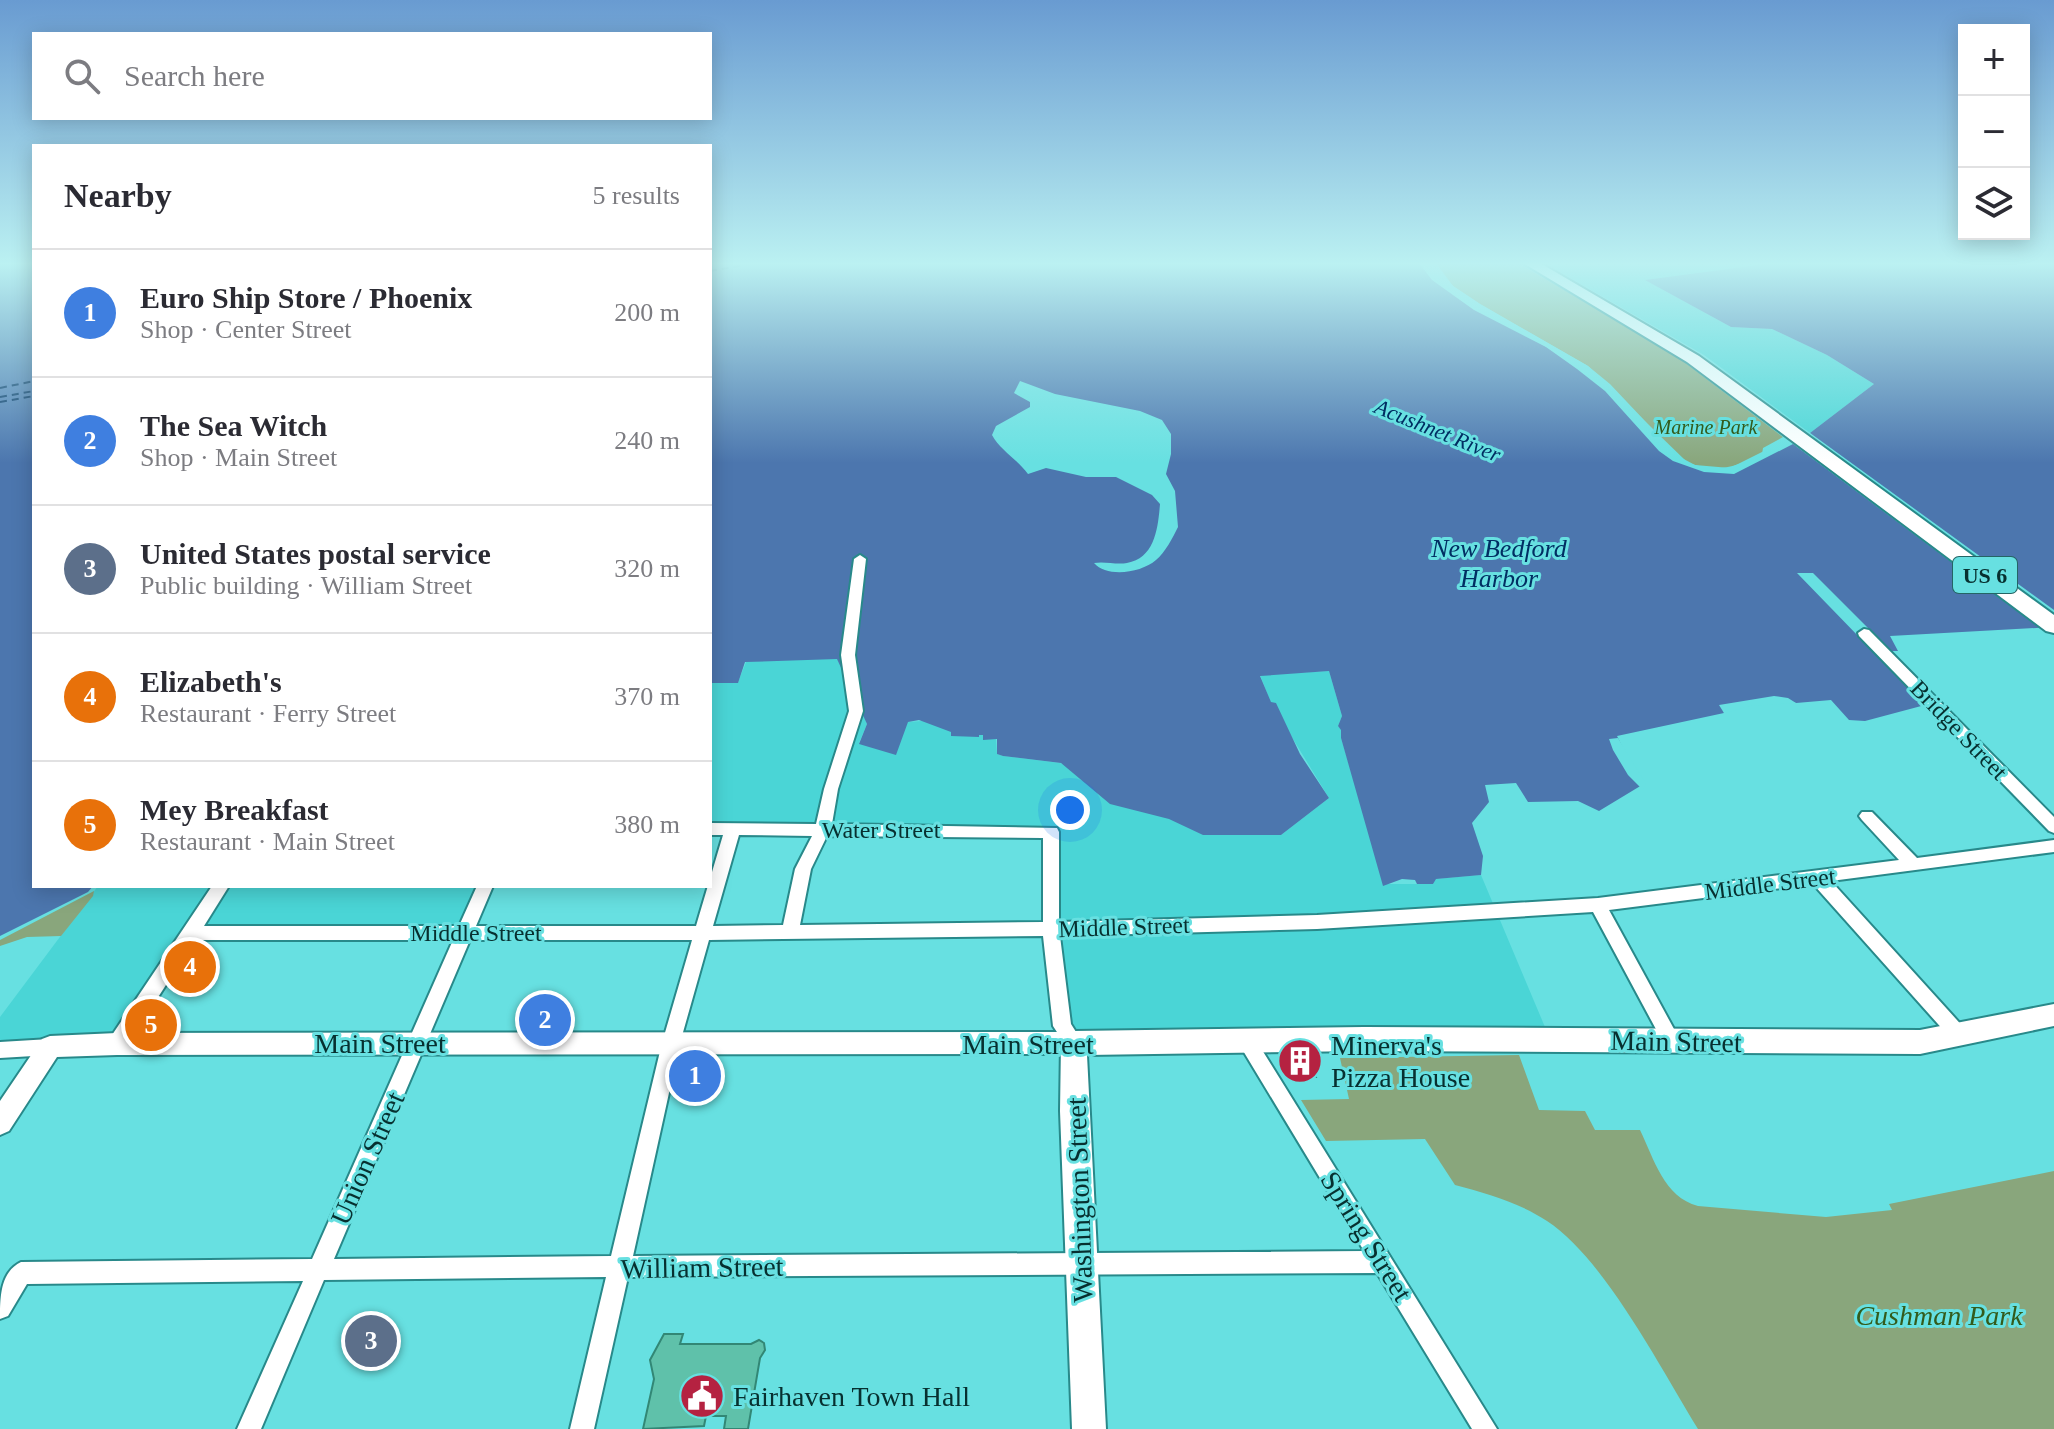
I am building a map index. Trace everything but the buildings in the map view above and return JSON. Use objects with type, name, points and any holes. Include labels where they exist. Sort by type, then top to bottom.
[{"type":"highway","name":"US 6","points":[[1644,330],[1682,352],[1786,427],[2054,626]]},
{"type":"main road","name":"Main Street","points":[[1074,1043],[1364,1039],[1920,1042],[2054,1015]]},
{"type":"main road","name":"Washington Street","points":[[1074,1043],[1089,1429]]},
{"type":"street","points":[[790,932],[803,869],[823,829],[831,789],[856,711],[857,698],[848,676],[848,654],[860,559]]},
{"type":"street","name":"Bridge Street","points":[[1864,633],[2054,827]]},
{"type":"street","points":[[1867,816],[1914,865]]},
{"type":"street","name":"Water Street","points":[[712,829],[1051,832]]},
{"type":"street","points":[[582,1429],[671,1043],[733,829]]},
{"type":"street","name":"Washington Street","points":[[1051,832],[1051,929],[1062,1026],[1074,1043]]},
{"type":"street","name":"Middle Street","points":[[189,933],[701,933],[1317,922],[1598,905],[2054,846]]},
{"type":"street","points":[[1818,878],[1960,1036]]},
{"type":"street","points":[[117,1044],[220,888]]},
{"type":"street","name":"Union Street","points":[[249,1429],[484,888]]},
{"type":"street","points":[[1598,905],[1671,1040]]},
{"type":"street","name":"Main Street","points":[[0,1050],[117,1044],[1074,1043]]},
{"type":"street","name":"Spring Street","points":[[1248,1043],[1485,1429]]},
{"type":"street","points":[[0,1123],[50,1047]]},
{"type":"street","name":"William Street","points":[[0,1308],[21,1273],[1383,1262]]},
{"type":"shaded area","points":[[1660,330],[1773,330],[1827,355],[1874,384],[1810,433],[1704,355]]},
{"type":"shaded area","points":[[794,543],[867,724],[859,743],[908,722],[922,721],[926,700],[954,735],[984,735],[983,739],[996,739],[997,754],[1060,763],[1281,835],[1329,798],[1271,703],[1260,675],[1329,671],[1342,716],[1338,726],[1342,730],[1341,738],[1385,884],[1433,884],[1435,879],[1481,875],[1550,1039],[1074,1043],[1062,1026],[1051,832],[712,829],[712,683],[738,682]]},
{"type":"shaded area","points":[[97,888],[484,888],[465,933],[189,933],[117,1044],[0,1050],[0,1017]]},
{"type":"green space","name":"Marine Park","points":[[1525,330],[1632,330],[1675,355],[1783,437],[1763,448],[1762,454],[1743,462],[1716,468],[1697,466],[1687,462],[1588,366]]},
{"type":"green space","points":[[94,891],[61,936],[27,937],[0,946],[0,940]]},
{"type":"green space","name":"Cushman Park","points":[[1519,1055],[1539,1110],[1585,1111],[1595,1130],[1640,1130],[1668,1186],[1686,1201],[1698,1206],[1826,1217],[1892,1210],[1889,1204],[2054,1171],[2054,1429],[1698,1429],[1630,1316],[1568,1238],[1525,1209],[1455,1185],[1425,1139],[1326,1141],[1301,1100],[1349,1099],[1340,1058]]},
{"type":"water","points":[[0,330],[32,330],[32,888],[91,888],[0,936]]},
{"type":"water","name":"New Bedford Harbor","points":[[712,330],[1517,330],[1606,382],[1676,458],[1698,468],[1728,471],[1810,433],[1874,384],[1827,355],[1773,330],[2054,330],[2054,627],[1890,636],[1898,651],[1891,651],[1813,573],[1797,573],[1925,705],[1865,721],[1849,720],[1831,700],[1796,703],[1786,700],[1723,709],[1724,713],[1617,736],[1642,785],[1599,811],[1578,801],[1528,802],[1516,783],[1485,785],[1489,802],[1472,823],[1483,856],[1481,875],[1436,879],[1433,884],[1417,884],[1415,880],[1402,879],[1383,886],[1341,738],[1338,726],[1342,716],[1329,671],[1260,676],[1300,754],[1329,798],[1281,835],[1203,835],[1169,819],[1110,804],[1061,763],[1003,756],[997,754],[997,739],[983,740],[983,735],[951,736],[951,732],[919,720],[908,722],[896,755],[859,744],[867,724],[837,659],[745,662],[738,683],[712,683]],"holes":[[[1020,381],[1055,394],[1140,411],[1162,420],[1171,434],[1171,454],[1166,474],[1175,491],[1178,527],[1163,553],[1150,564],[1133,571],[1107,571],[1094,563],[1127,563],[1144,555],[1153,541],[1160,504],[1152,495],[1116,477],[1086,477],[1046,468],[1028,474],[992,435],[996,426],[1030,407],[1030,402],[1014,393]]]},
{"type":"pier","points":[[1512,330],[1525,330],[1588,366],[1610,384],[1678,456],[1695,465],[1730,468],[1806,430],[2054,610],[2054,631],[2045,632],[1793,444],[1734,474],[1704,472],[1673,461],[1659,451],[1605,391],[1546,347]]},
{"type":"pier","points":[[1774,696],[1796,703],[1751,706],[1724,713],[1719,705]]},
{"type":"pier","points":[[1618,738],[1646,784],[1643,790],[1628,775],[1613,750],[1609,739]]},
{"type":"ferry route","points":[[0,388],[32,381]]},
{"type":"ferry route","points":[[0,397],[32,391]]},
{"type":"ferry route","points":[[0,402],[32,396]]},
{"type":"place","name":"Elizabeth's","points":[[190,967]]},
{"type":"place","name":"The Sea Witch","points":[[545,1020]]},
{"type":"place","name":"Mey Breakfast","points":[[151,1025]]},
{"type":"place","name":"Minerva's Pizza House","points":[[1300,1061]]},
{"type":"place","name":"Euro Ship Store / Phoenix","points":[[695,1076]]},
{"type":"place","name":"United States postal service","points":[[371,1341]]},
{"type":"place","name":"Fairhaven Town Hall","points":[[702,1396]]},
{"type":"water label","name":"Acushnet River","points":[[1438,430]]}]
